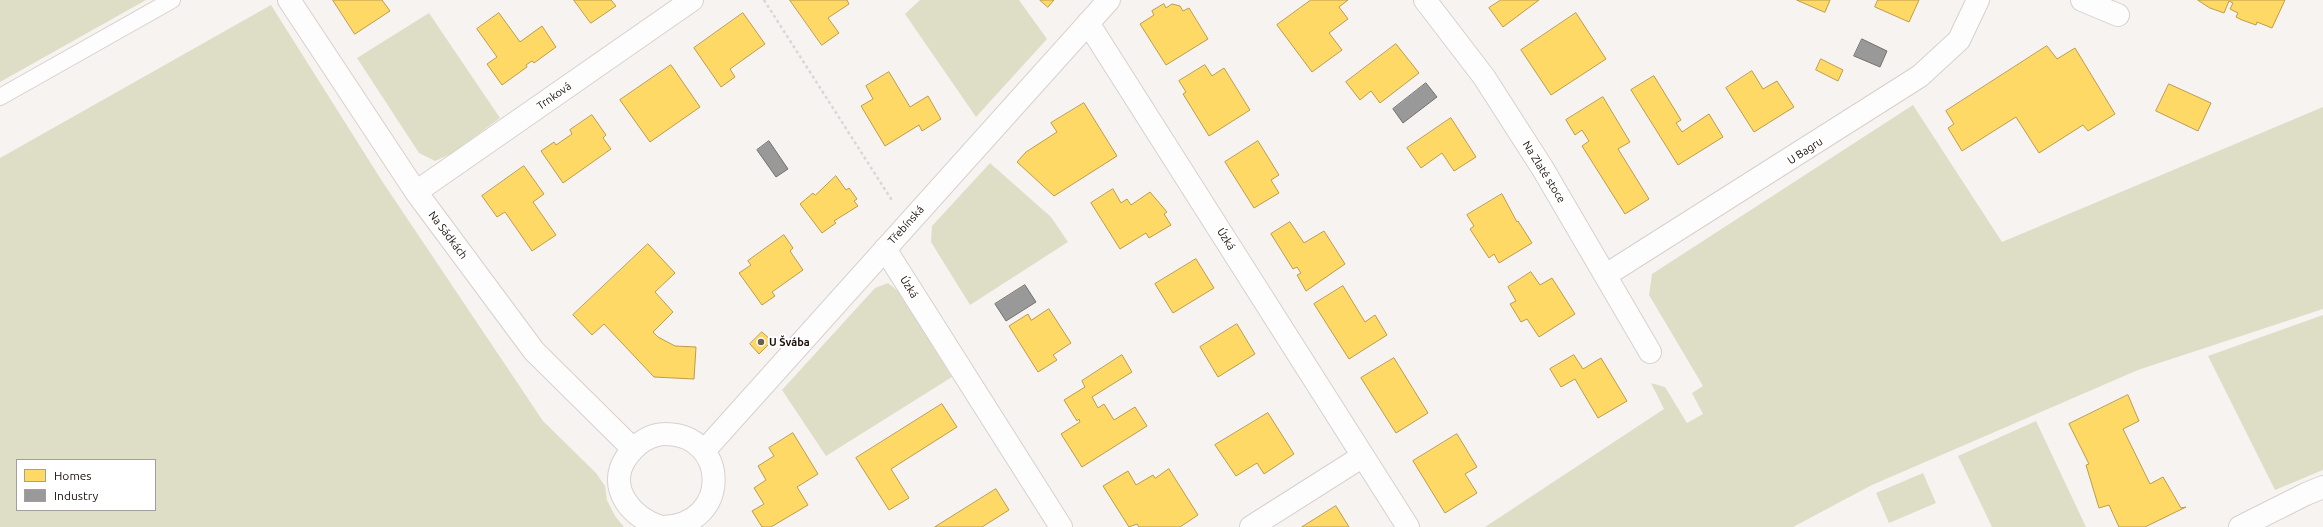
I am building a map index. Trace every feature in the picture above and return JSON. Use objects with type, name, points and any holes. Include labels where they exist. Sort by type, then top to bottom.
[{"type":"street","name":"Na Sádkách","points":[[289,0],[416,192],[534,351],[633,449]]},
{"type":"street","name":"Trnková","points":[[416,192],[692,0]]},
{"type":"street","name":"Třebínská","points":[[704,451],[1109,0]]},
{"type":"street","name":"Na Zlaté stoce","points":[[1426,0],[1488,84],[1543,169],[1650,352]]},
{"type":"street","name":"U Bagru","points":[[1606,275],[1920,76],[1959,40],[1978,0]]},
{"type":"street","points":[[2082,0],[2118,15]]},
{"type":"street","name":"Úzká","points":[[1088,23],[1408,527]]},
{"type":"street","name":"Úzká","points":[[885,249],[1061,527]]},
{"type":"street","points":[[660,434],[676,434],[691,440],[704,451],[714,476],[713,490],[708,502],[691,524],[676,527],[662,527],[647,523],[635,515],[624,496],[620,475],[624,461],[633,449],[645,439],[660,434]]},
{"type":"street","points":[[1252,527],[1363,456]]},
{"type":"street","points":[[2240,527],[2323,487]]},
{"type":"lane","points":[[0,97],[172,0]]},
{"type":"path","points":[[764,0],[908,224]]},
{"type":"green space","points":[[0,0],[146,0],[0,82]]},
{"type":"green space","points":[[920,0],[1019,0],[1047,39],[976,117],[905,14]]},
{"type":"green space","points":[[271,5],[382,181],[543,421],[596,473],[605,486],[607,500],[615,516],[624,527],[0,527],[0,158]]},
{"type":"green space","points":[[429,13],[500,118],[451,154],[435,161],[419,153],[357,58]]},
{"type":"green space","points":[[1913,105],[2002,242],[2323,107],[2323,309],[2138,370],[1872,485],[1793,527],[1485,527],[1664,409],[1651,383],[1665,387],[1687,423],[1703,414],[1692,393],[1703,386],[1649,295],[1652,274]]},
{"type":"green space","points":[[990,163],[1051,217],[1068,242],[970,305],[931,242],[932,226]]},
{"type":"green space","points":[[888,283],[899,292],[952,377],[826,456],[782,390],[875,288]]},
{"type":"green space","points":[[2323,315],[2323,470],[2275,490],[2208,356]]},
{"type":"green space","points":[[2036,421],[2086,527],[1992,527],[1958,456]]},
{"type":"green space","points":[[1923,473],[1936,503],[1889,523],[1876,493]]},
{"type":"building: Homes","points":[[333,0],[382,0],[390,11],[355,34]]},
{"type":"building: Homes","points":[[574,0],[611,0],[616,6],[591,23]]},
{"type":"building: Homes","points":[[790,0],[847,0],[849,4],[828,18],[839,33],[822,45]]},
{"type":"building: Homes","points":[[1040,0],[1054,0],[1048,7]]},
{"type":"building: Homes","points":[[1311,0],[1348,0],[1339,7],[1348,19],[1329,33],[1342,50],[1312,72],[1277,25]]},
{"type":"building: Homes","points":[[1501,0],[1539,0],[1503,27],[1489,8]]},
{"type":"building: Homes","points":[[1797,0],[1830,0],[1825,12]]},
{"type":"building: Homes","points":[[1878,0],[1919,0],[1909,22],[1875,7]]},
{"type":"building: Homes","points":[[2198,0],[2285,0],[2272,28],[2257,22],[2256,25],[2236,17],[2238,13],[2230,9],[2233,3],[2229,1],[2224,13],[2210,8]]},
{"type":"building: Homes","points":[[1164,4],[1166,8],[1172,4],[1180,6],[1183,11],[1189,8],[1208,39],[1166,65],[1140,24],[1154,15],[1152,11]]},
{"type":"building: Homes","points":[[499,13],[520,42],[542,26],[556,47],[534,63],[532,61],[526,65],[527,67],[502,85],[487,64],[497,57],[477,29]]},
{"type":"building: Homes","points":[[743,13],[765,44],[730,69],[735,77],[721,87],[694,48]]},
{"type":"building: Homes","points":[[1576,13],[1606,59],[1551,95],[1521,50]]},
{"type":"building: Homes","points":[[1396,44],[1419,73],[1380,103],[1371,91],[1360,100],[1346,82]]},
{"type":"building: Homes","points":[[2047,46],[2057,59],[2075,48],[2115,114],[2088,131],[2083,125],[2039,153],[2016,117],[1962,151],[1948,128],[1954,124],[1946,111]]},
{"type":"building: Homes","points":[[1821,59],[1843,70],[1838,81],[1816,70]]},
{"type":"building: Homes","points":[[671,65],[700,107],[650,142],[620,100]]},
{"type":"building: Homes","points":[[1205,65],[1212,76],[1224,68],[1250,110],[1209,136],[1183,94],[1186,92],[1179,81]]},
{"type":"building: Homes","points":[[1752,71],[1763,89],[1777,81],[1794,107],[1754,132],[1726,88]]},
{"type":"building: Homes","points":[[889,72],[910,107],[928,96],[941,119],[922,131],[919,125],[885,146],[861,106],[873,99],[866,86]]},
{"type":"building: Homes","points":[[1654,76],[1681,120],[1676,123],[1682,132],[1709,114],[1723,137],[1678,165],[1631,90]]},
{"type":"building: Homes","points":[[2169,84],[2211,103],[2198,131],[2156,111]]},
{"type":"building: Homes","points":[[1603,97],[1630,142],[1618,149],[1649,199],[1625,214],[1582,146],[1589,141],[1582,130],[1575,135],[1566,120]]},
{"type":"building: Homes","points":[[1084,103],[1117,156],[1054,196],[1017,162],[1026,152],[1057,132],[1051,123]]},
{"type":"building: Homes","points":[[592,115],[606,135],[603,138],[611,149],[563,183],[541,151],[554,142],[556,145],[572,134],[570,130]]},
{"type":"building: Homes","points":[[1451,118],[1476,157],[1454,171],[1442,153],[1421,168],[1407,148]]},
{"type":"building: Homes","points":[[1258,141],[1279,175],[1271,180],[1279,193],[1254,208],[1225,162]]},
{"type":"building: Homes","points":[[524,166],[544,194],[533,202],[556,235],[532,251],[505,212],[497,217],[482,196]]},
{"type":"building: Homes","points":[[836,176],[846,190],[849,188],[857,199],[854,201],[858,206],[834,221],[836,223],[822,233],[800,204],[813,193],[815,195]]},
{"type":"building: Homes","points":[[1113,189],[1121,203],[1127,199],[1131,205],[1150,192],[1167,212],[1164,214],[1171,225],[1149,238],[1146,233],[1120,249],[1091,203]]},
{"type":"building: Homes","points":[[1502,194],[1517,222],[1518,221],[1532,243],[1499,263],[1494,254],[1489,258],[1470,229],[1474,226],[1467,215]]},
{"type":"building: Homes","points":[[1290,222],[1304,243],[1324,231],[1345,264],[1306,291],[1297,275],[1301,273],[1297,267],[1293,269],[1271,234]]},
{"type":"building: Homes","points":[[784,235],[793,248],[790,251],[803,270],[772,292],[775,296],[762,305],[739,273],[751,265],[748,261]]},
{"type":"building: Homes","points":[[648,244],[675,273],[655,292],[673,312],[653,332],[658,337],[675,346],[696,347],[694,379],[654,377],[604,324],[592,335],[573,315]]},
{"type":"building: Homes","points":[[1196,259],[1214,288],[1173,313],[1155,284]]},
{"type":"building: Homes","points":[[1531,272],[1540,285],[1552,278],[1575,314],[1539,337],[1527,319],[1521,322],[1510,304],[1516,301],[1508,287]]},
{"type":"building: Homes","points":[[1343,286],[1365,322],[1375,315],[1387,335],[1349,359],[1314,304]]},
{"type":"building: Homes","points":[[1049,309],[1071,343],[1053,355],[1057,360],[1038,372],[1009,326],[1028,314],[1031,320]]},
{"type":"building: Homes","points":[[1237,324],[1255,354],[1218,377],[1200,347]]},
{"type":"building: Homes","name":"U Švába","points":[[762,332],[772,341],[759,354],[750,344]]},
{"type":"building: Homes","points":[[1122,355],[1132,372],[1092,397],[1098,408],[1104,404],[1114,420],[1135,407],[1147,426],[1082,467],[1061,434],[1080,422],[1079,419],[1077,421],[1064,400],[1085,387],[1082,381]]},
{"type":"building: Homes","points":[[1574,355],[1583,369],[1601,358],[1627,401],[1598,418],[1575,379],[1561,387],[1550,369]]},
{"type":"building: Homes","points":[[1394,358],[1428,413],[1396,433],[1361,378]]},
{"type":"building: Homes","points":[[2128,395],[2139,421],[2123,429],[2150,484],[2163,477],[2181,508],[2186,507],[2145,527],[2119,527],[2109,505],[2099,508],[2086,465],[2089,464],[2069,424]]},
{"type":"building: Homes","points":[[942,404],[957,427],[891,469],[909,498],[889,510],[856,458]]},
{"type":"building: Homes","points":[[1268,413],[1294,454],[1264,474],[1257,463],[1236,476],[1215,445]]},
{"type":"building: Homes","points":[[793,433],[818,474],[797,487],[808,505],[771,527],[762,527],[752,511],[764,504],[754,488],[766,480],[758,466],[774,456],[769,448]]},
{"type":"building: Homes","points":[[1457,434],[1477,467],[1465,474],[1477,493],[1445,513],[1413,461]]},
{"type":"building: Homes","points":[[1169,469],[1198,515],[1180,527],[1139,527],[1137,524],[1129,527],[1103,486],[1128,471],[1136,485],[1153,475],[1155,478]]},
{"type":"building: Homes","points":[[996,489],[1009,510],[982,527],[935,527]]},
{"type":"building: Homes","points":[[1336,506],[1349,527],[1302,527]]},
{"type":"building: Industry","points":[[1862,39],[1887,51],[1880,67],[1854,56]]},
{"type":"building: Industry","points":[[1426,83],[1437,97],[1403,123],[1393,109]]},
{"type":"building: Industry","points":[[769,141],[788,169],[776,177],[757,150]]},
{"type":"building: Industry","points":[[1025,285],[1036,302],[1006,321],[995,304]]},
{"type":"place","name":"U Švába","points":[[761,342]]}]
